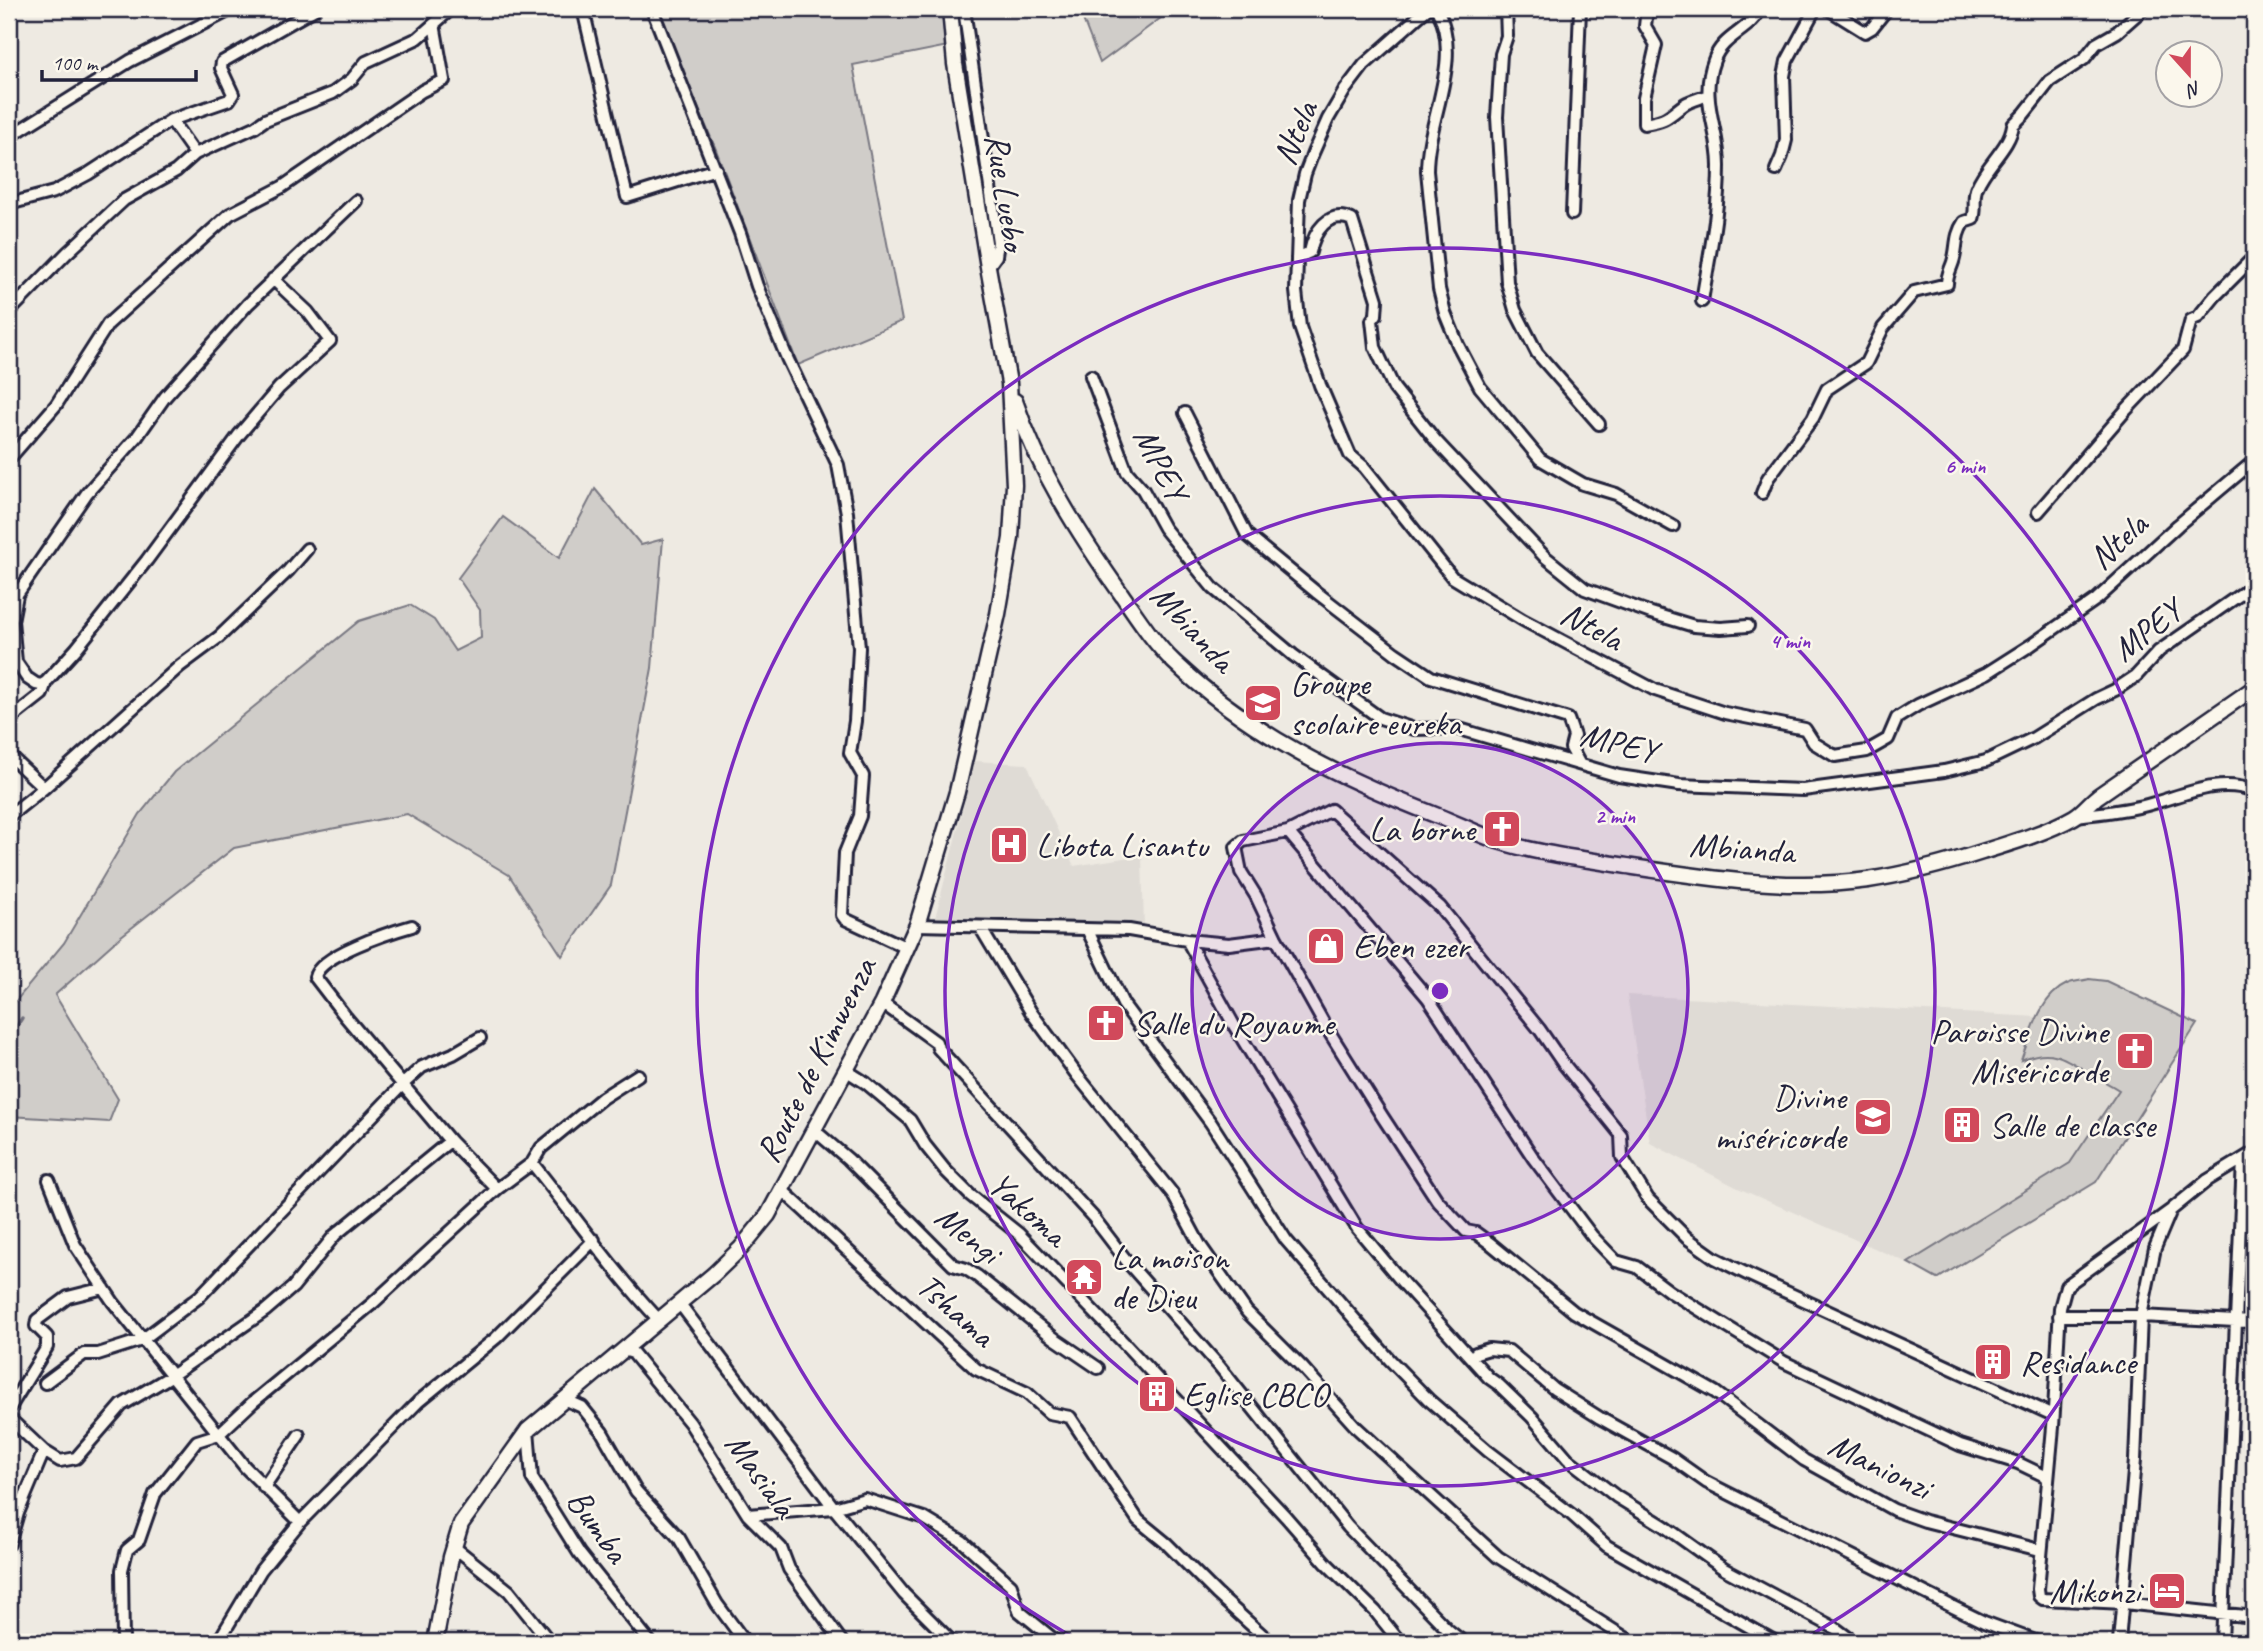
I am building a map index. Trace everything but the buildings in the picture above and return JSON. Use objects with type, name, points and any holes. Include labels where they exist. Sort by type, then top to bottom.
[{"type":"street","points":[[9,137],[130,61],[232,9]]},
{"type":"street","points":[[9,204],[50,193],[77,180],[171,120],[232,97],[221,68],[222,62],[314,9]]},
{"type":"street","points":[[9,312],[120,204],[176,171],[195,154],[265,120],[332,93],[352,79],[366,62],[418,38],[451,9]]},
{"type":"street","points":[[583,9],[627,197],[716,169]]},
{"type":"street","points":[[652,9],[716,169],[757,286],[787,358],[818,418],[838,465],[847,513],[859,648],[855,721],[850,753],[863,776],[860,817],[845,853],[842,915],[845,919],[907,948]]},
{"type":"street","name":"Rue Luebo","points":[[950,9],[955,64],[1009,383]]},
{"type":"street","points":[[964,9],[998,243],[996,256],[988,267]]},
{"type":"street","name":"Ntela","points":[[1427,9],[1364,65],[1345,90],[1328,119],[1301,186],[1296,292],[1300,327],[1320,385],[1350,455],[1364,467],[1452,577],[1523,620],[1656,690],[1725,713],[1805,729],[1814,743],[1835,756],[1867,751],[1888,739],[1897,719],[1987,673],[2097,598],[2254,461]]},
{"type":"street","points":[[1437,9],[1444,22],[1447,55],[1427,152],[1427,171],[1439,289],[1458,345],[1480,387],[1540,459],[1583,484],[1616,494],[1673,526]]},
{"type":"street","points":[[1506,9],[1507,36],[1501,54],[1497,117],[1507,282],[1525,332],[1537,353],[1599,424]]},
{"type":"street","points":[[1572,214],[1580,9]]},
{"type":"street","points":[[1647,9],[1645,26],[1656,45],[1644,98],[1644,124],[1663,120],[1687,103],[1708,95]]},
{"type":"street","points":[[1702,301],[1714,226],[1719,168],[1708,95],[1712,64],[1726,40],[1749,24],[1760,9]]},
{"type":"street","points":[[1776,170],[1783,156],[1786,140],[1784,76],[1787,61],[1815,9]]},
{"type":"street","points":[[1828,9],[1865,32],[1872,28],[1887,9]]},
{"type":"street","points":[[1762,492],[1768,478],[1813,418],[1827,390],[1866,363],[1883,328],[1914,292],[1947,285],[1947,275],[1954,261],[1956,234],[1964,222],[1973,219],[1976,210],[1974,192],[1981,176],[2011,137],[2013,125],[2049,81],[2084,59],[2096,44],[2117,32],[2143,9]]},
{"type":"street","points":[[9,458],[56,405],[108,324],[230,214],[282,187],[422,92],[444,80],[434,24]]},
{"type":"street","points":[[171,120],[195,154]]},
{"type":"street","points":[[9,606],[87,493],[137,437],[165,397],[273,279],[356,201]]},
{"type":"street","points":[[1297,258],[1310,251],[1313,237],[1325,223],[1340,216],[1352,220],[1377,300],[1376,315],[1372,320],[1375,347],[1394,388],[1436,441],[1544,556],[1585,589],[1651,613],[1694,626],[1748,626]]},
{"type":"street","points":[[2038,512],[2183,350],[2191,320],[2198,317],[2254,257]]},
{"type":"street","points":[[9,579],[16,596],[12,621],[16,662],[27,677],[41,685],[76,649],[239,435],[279,388],[330,341],[308,312],[273,279]]},
{"type":"street","name":"MPEY","points":[[1091,376],[1127,472],[1156,511],[1164,528],[1213,588],[1293,655],[1380,718],[1414,729],[1456,728],[1473,732],[1619,776],[1679,785],[1803,790],[1944,771],[1986,761],[2023,744],[2115,690],[2136,676],[2159,651],[2254,585]]},
{"type":"street","name":"Route de Kimwenza","points":[[435,1642],[454,1547],[464,1517],[528,1430],[680,1304],[741,1248],[765,1220],[883,1003],[917,925],[957,792],[1002,589],[1011,538],[1014,485],[1009,383]]},
{"type":"street","name":"Mbianda","points":[[1009,383],[1030,443],[1043,470],[1092,552],[1144,626],[1172,660],[1240,716],[1283,745],[1331,771],[1499,841],[1685,875],[1735,880],[1810,883],[1866,880],[1933,867],[2014,842],[2076,816],[2098,796],[2254,688]]},
{"type":"street","points":[[1185,413],[1251,540],[1385,645],[1431,677],[1568,719],[1574,736],[1571,748],[1579,762]]},
{"type":"street","points":[[9,816],[180,666],[219,638],[307,549]]},
{"type":"street","points":[[9,720],[43,694],[46,682]]},
{"type":"street","points":[[9,755],[44,788]]},
{"type":"street","points":[[2076,816],[2146,805],[2212,786],[2245,787],[2254,791]]},
{"type":"street","points":[[2048,1477],[2018,1462],[1960,1445],[1784,1362],[1670,1291],[1637,1267],[1616,1261],[1592,1236],[1534,1159],[1427,998],[1288,832],[1331,810],[1430,896],[1540,1030],[1621,1135],[1622,1157],[1648,1199],[1687,1238],[1715,1258],[1746,1274],[2053,1415]]},
{"type":"street","name":"Manionzi","points":[[1288,832],[1242,841],[1236,847],[1241,872],[1324,1022],[1381,1116],[1450,1217],[1466,1231],[1476,1233],[1491,1244],[1574,1312],[1715,1392],[1804,1460],[1894,1510],[1925,1521],[2040,1550]]},
{"type":"street","points":[[917,925],[1145,931],[1187,940],[1229,944],[1276,938]]},
{"type":"street","points":[[412,926],[352,947],[319,967],[315,973],[402,1085],[450,1141],[497,1189]]},
{"type":"street","points":[[980,927],[1031,1012],[1077,1075],[1172,1193],[1200,1245],[1247,1312],[1303,1368],[1357,1428],[1498,1557],[1632,1642]]},
{"type":"street","points":[[1088,931],[1123,1003],[1210,1123],[1286,1240],[1390,1360],[1429,1400],[1488,1451],[1571,1514],[1607,1546],[1776,1642]]},
{"type":"street","points":[[1187,940],[1235,1027],[1357,1228],[1471,1359],[1531,1417],[1567,1459],[1590,1478],[1724,1569],[1835,1628],[1854,1642]]},
{"type":"street","points":[[883,1003],[936,1042],[938,1048],[1093,1217],[1129,1264],[1220,1367],[1348,1527],[1447,1630],[1463,1642]]},
{"type":"street","points":[[45,1383],[83,1354],[99,1354],[142,1340],[199,1297],[402,1085],[422,1067],[453,1054],[480,1038]]},
{"type":"street","name":"Yakoma","points":[[847,1071],[866,1083],[910,1120],[945,1170],[970,1195],[1017,1232],[1199,1423],[1325,1563],[1378,1613],[1399,1642]]},
{"type":"street","points":[[123,1642],[122,1570],[127,1550],[139,1540],[155,1494],[197,1441],[219,1434],[253,1402],[373,1303],[497,1189],[532,1163],[541,1148],[602,1098],[638,1075]]},
{"type":"street","name":"Mengi","points":[[814,1130],[848,1159],[953,1265],[977,1276],[1054,1338],[1098,1368]]},
{"type":"street","points":[[9,1418],[44,1451],[60,1461],[76,1458],[122,1405],[171,1376],[265,1311],[293,1287],[335,1235],[450,1141]]},
{"type":"street","points":[[2254,1152],[2208,1180],[2066,1286],[2061,1297],[2059,1316],[2038,1589],[2039,1596],[2043,1599],[2124,1603],[2254,1617]]},
{"type":"street","points":[[2222,1642],[2243,1160]]},
{"type":"street","points":[[532,1163],[624,1282],[659,1320]]},
{"type":"street","points":[[49,1180],[75,1245],[104,1289],[219,1434],[264,1487],[300,1522]]},
{"type":"street","name":"Tshama","points":[[782,1190],[976,1369],[1027,1393],[1049,1413],[1070,1417],[1138,1520],[1166,1543],[1270,1642]]},
{"type":"street","points":[[2119,1642],[2135,1460],[2141,1317],[2155,1248],[2171,1210]]},
{"type":"street","points":[[218,1642],[261,1570],[300,1522],[418,1402],[496,1338],[594,1240]]},
{"type":"street","points":[[9,1409],[47,1348],[47,1337],[36,1326],[37,1320],[68,1297],[104,1289]]},
{"type":"street","points":[[680,1304],[834,1508],[904,1594],[952,1642]]},
{"type":"street","points":[[2059,1316],[2254,1322]]},
{"type":"street","points":[[1471,1359],[1476,1353],[1489,1349],[1509,1351],[1554,1389],[1672,1458],[1706,1482],[1984,1622],[2038,1642]]},
{"type":"street","name":"Masiala","points":[[623,1350],[633,1353],[690,1423],[748,1515],[781,1548],[789,1569],[842,1642]]},
{"type":"street","points":[[564,1399],[582,1407],[602,1432],[636,1491],[679,1538],[717,1604],[745,1642]]},
{"type":"street","name":"Bumba","points":[[528,1430],[532,1478],[579,1553],[650,1642]]},
{"type":"street","points":[[264,1487],[299,1435]]},
{"type":"street","points":[[9,1544],[18,1513],[44,1451]]},
{"type":"street","points":[[748,1515],[834,1508],[865,1499],[924,1518],[962,1541],[1011,1585],[1019,1611],[1058,1642]]},
{"type":"street","points":[[454,1547],[509,1591],[550,1642]]},
{"type":"shaded area","points":[[656,9],[945,9],[948,46],[853,65],[902,321],[798,365],[715,147]]},
{"type":"shaded area","points":[[1079,9],[1173,9],[1100,63]]},
{"type":"shaded area","points":[[595,489],[641,545],[663,539],[652,668],[611,885],[562,956],[509,875],[407,814],[234,848],[120,937],[55,995],[118,1099],[109,1122],[9,1116],[9,1009],[64,943],[140,814],[174,772],[359,621],[410,605],[434,620],[455,651],[481,638],[480,610],[458,578],[503,517],[559,558]]},
{"type":"shaded area","name":"Libota Lisantu","points":[[975,761],[1027,764],[1074,866],[1142,855],[1144,928],[934,922]]},
{"type":"shaded area","points":[[2089,979],[2106,981],[2197,1024],[2096,1182],[1937,1279],[1908,1263],[2070,1163],[2119,1090],[2057,1056],[2041,1054],[2021,1060],[2043,1006],[2050,997],[2067,984]]},
{"type":"shaded area","name":"Divine miséricorde","points":[[1627,995],[2038,1017],[2021,1058],[2048,1053],[2061,1055],[2119,1090],[2070,1163],[1908,1263],[1738,1188],[1650,1143]]},
{"type":"waterway","points":[[9,1038],[22,1018]]},
{"type":"place","name":"Groupe scolaire eureka","points":[[1263,703]]},
{"type":"place","name":"La borne","points":[[1502,829]]},
{"type":"place","name":"Libota Lisantu","points":[[1009,845]]},
{"type":"place","name":"Eben ezer","points":[[1326,946]]},
{"type":"place","name":"Salle du Royaume","points":[[1106,1023]]},
{"type":"place","name":"Paroisse Divine Miséricorde","points":[[2135,1051]]},
{"type":"place","name":"Divine miséricorde","points":[[1873,1117]]},
{"type":"place","name":"Salle de classe","points":[[1962,1125]]},
{"type":"place","name":"La moison de Dieu","points":[[1084,1277]]},
{"type":"place","name":"Residance","points":[[1993,1362]]},
{"type":"place","name":"Eglise CBCO","points":[[1157,1394]]},
{"type":"place","name":"Mikonzi","points":[[2167,1591]]}]
